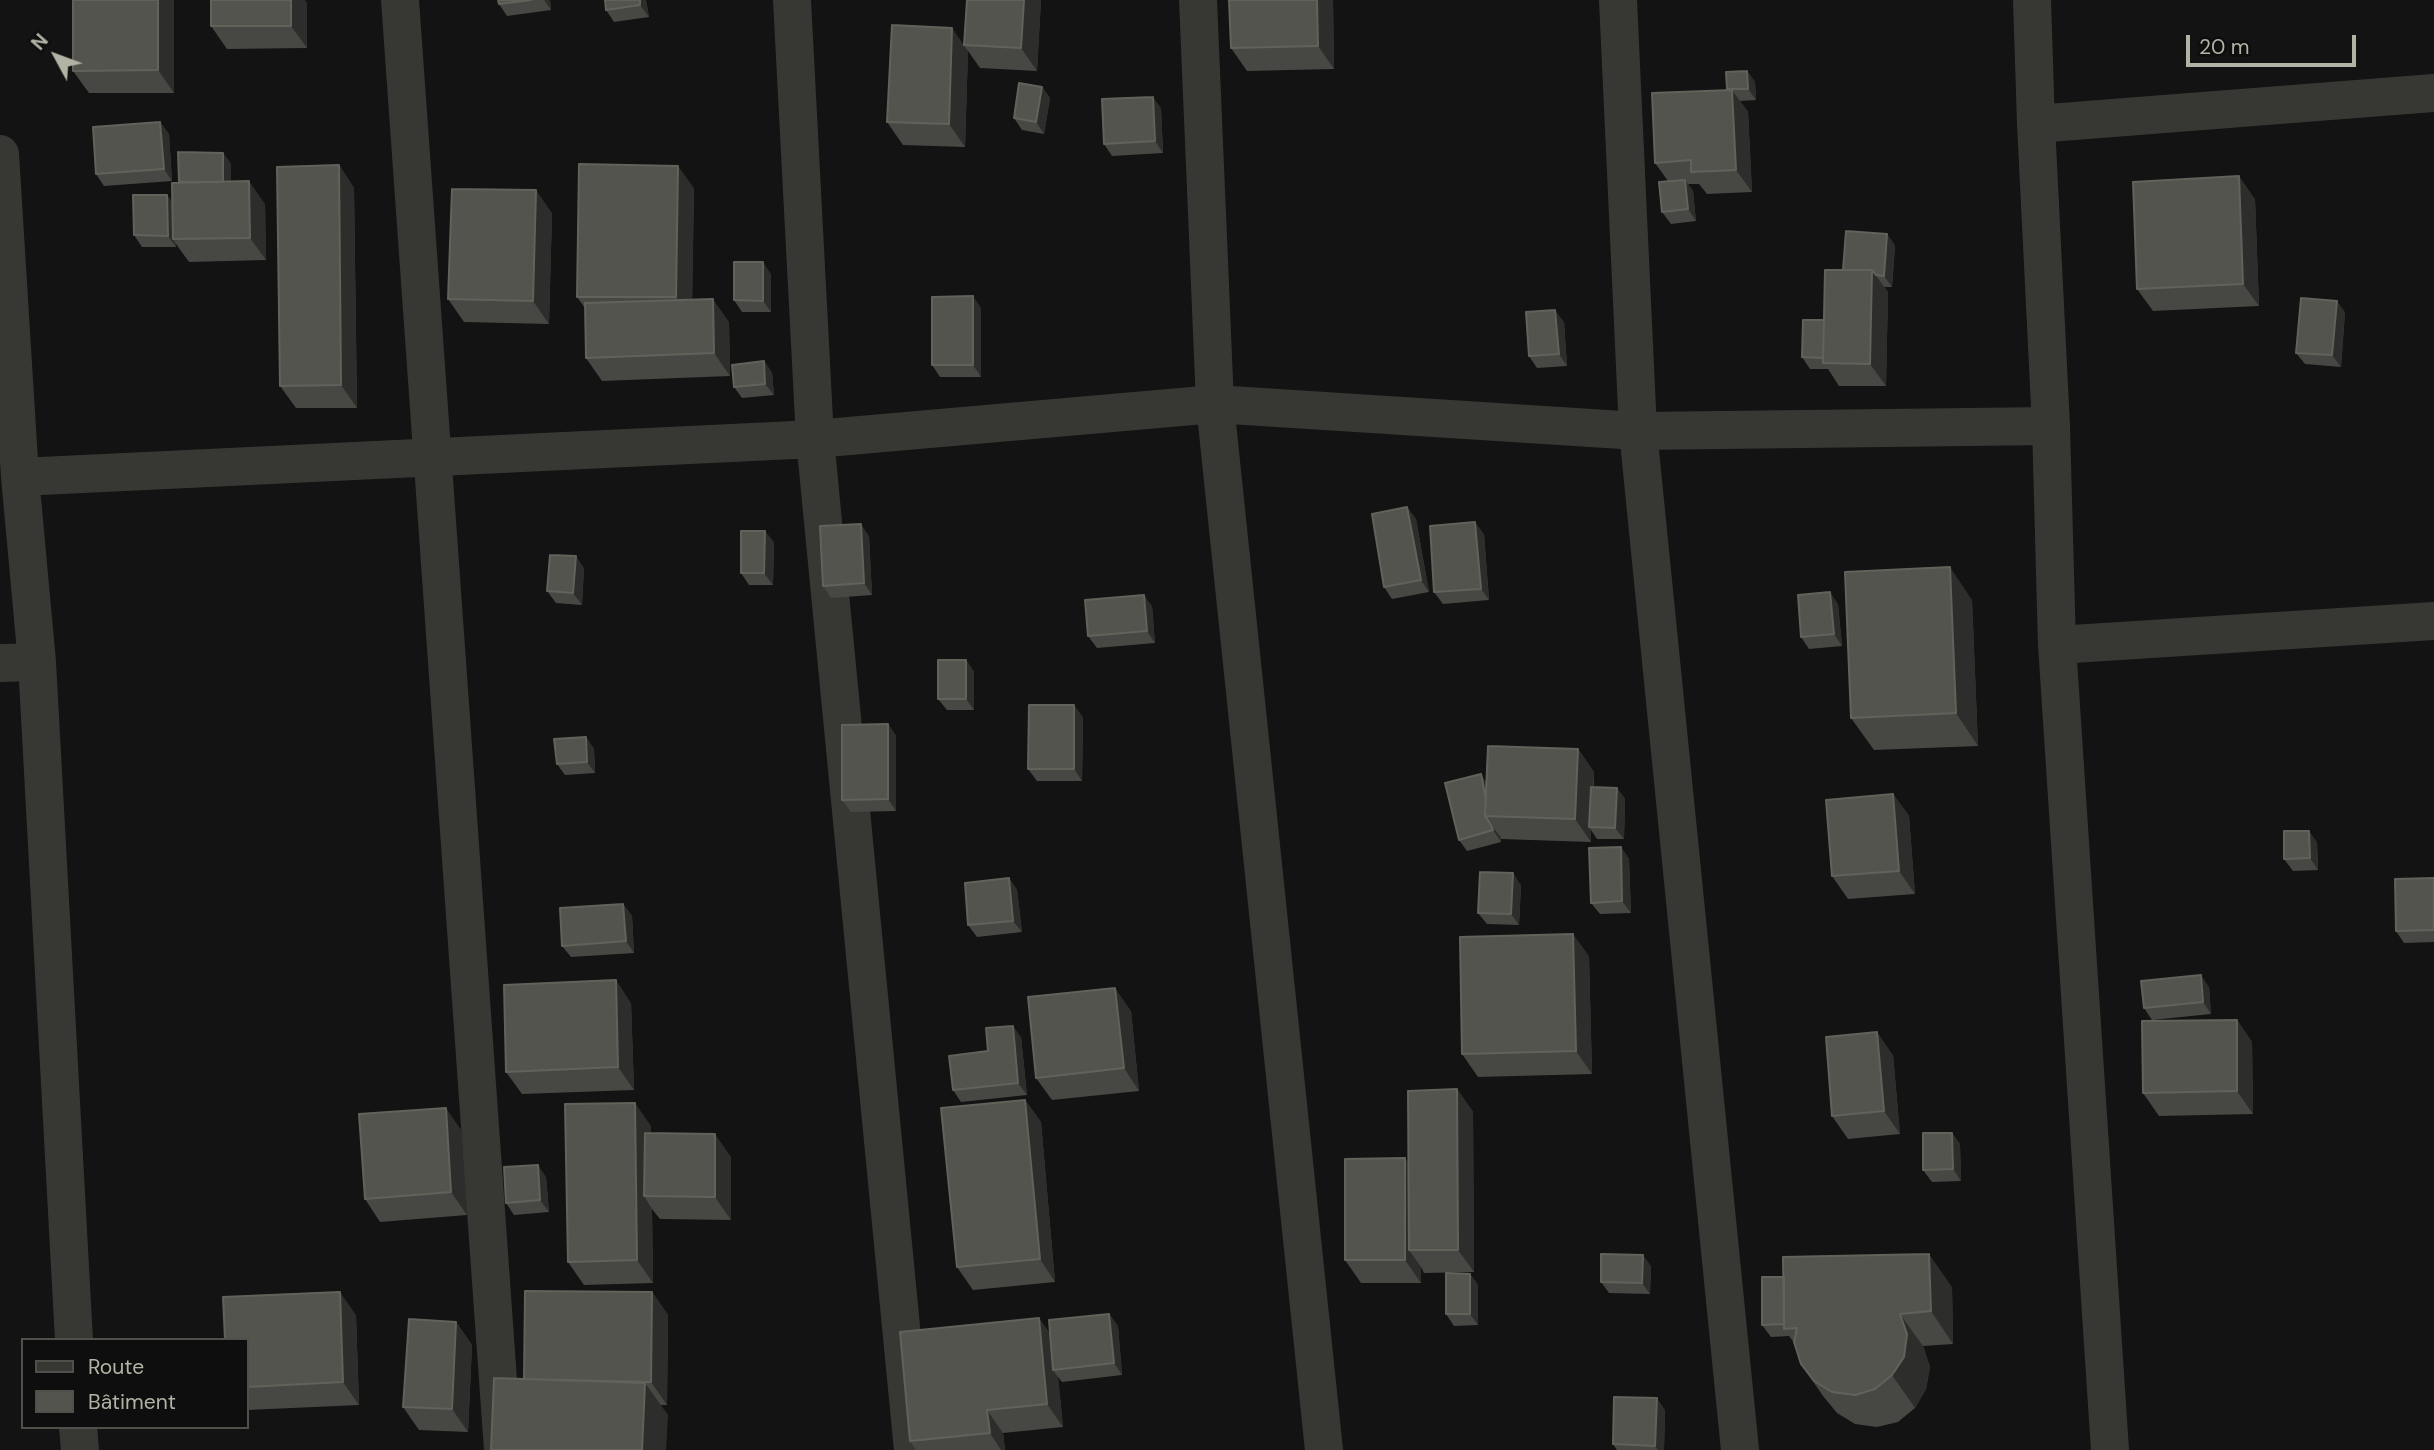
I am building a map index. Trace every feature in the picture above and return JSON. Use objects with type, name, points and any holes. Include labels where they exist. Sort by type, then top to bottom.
[{"type":"street","points":[[400,0],[503,1450]]},
{"type":"street","points":[[792,0],[815,439],[913,1450]]},
{"type":"street","points":[[1198,0],[1215,404],[1324,1450]]},
{"type":"street","points":[[1618,0],[1638,431],[1740,1450]]},
{"type":"street","points":[[2032,0],[2052,426],[2057,645],[2110,1450]]},
{"type":"street","points":[[2036,124],[2434,93]]},
{"type":"street","points":[[0,154],[20,477],[19,662],[74,1338]]},
{"type":"street","points":[[20,477],[815,439],[1215,404],[1638,431],[2052,426]]},
{"type":"street","points":[[2057,645],[2434,621]]},
{"type":"street","points":[[78,1429],[79,1450]]},
{"type":"building","points":[[73,0],[158,0],[158,70],[73,71]]},
{"type":"building","points":[[211,0],[291,0],[291,26],[211,26]]},
{"type":"building","points":[[498,0],[531,0],[499,4]]},
{"type":"building","points":[[605,0],[640,0],[640,5],[606,10]]},
{"type":"building","points":[[967,0],[1024,0],[1021,48],[964,45]]},
{"type":"building","points":[[1229,0],[1317,0],[1318,46],[1231,48]]},
{"type":"building","points":[[892,25],[952,28],[949,124],[887,122]]},
{"type":"building","points":[[1747,71],[1748,89],[1727,89],[1726,72]]},
{"type":"building","points":[[1019,83],[1042,87],[1036,122],[1014,118]]},
{"type":"building","points":[[1732,90],[1736,170],[1691,172],[1691,160],[1655,163],[1652,93]]},
{"type":"building","points":[[1153,97],[1155,141],[1104,144],[1102,99]]},
{"type":"building","points":[[160,122],[164,169],[96,174],[93,127]]},
{"type":"building","points":[[178,152],[223,153],[223,182],[179,182]]},
{"type":"building","points":[[579,164],[678,166],[676,297],[577,297]]},
{"type":"building","points":[[339,165],[341,385],[280,386],[277,167]]},
{"type":"building","points":[[2239,176],[2243,284],[2137,289],[2133,182]]},
{"type":"building","points":[[1685,180],[1688,209],[1662,212],[1659,182]]},
{"type":"building","points":[[249,181],[250,238],[173,239],[172,183]]},
{"type":"building","points":[[452,189],[536,190],[533,301],[448,299]]},
{"type":"building","points":[[133,195],[167,195],[168,236],[134,235]]},
{"type":"building","points":[[1846,231],[1887,234],[1884,276],[1876,275],[1872,270],[1843,270]]},
{"type":"building","points":[[734,262],[763,262],[763,301],[734,300]]},
{"type":"building","points":[[1825,270],[1872,270],[1870,364],[1823,363]]},
{"type":"building","points":[[973,296],[973,365],[932,365],[932,297]]},
{"type":"building","points":[[2301,298],[2337,301],[2332,355],[2296,353]]},
{"type":"building","points":[[713,299],[714,353],[586,358],[585,303]]},
{"type":"building","points":[[1555,310],[1559,354],[1529,356],[1526,312]]},
{"type":"building","points":[[1803,320],[1824,320],[1823,358],[1802,357]]},
{"type":"building","points":[[764,361],[765,384],[734,387],[732,365]]},
{"type":"building","points":[[1407,507],[1421,580],[1384,587],[1372,514]]},
{"type":"building","points":[[1475,522],[1481,589],[1434,592],[1430,526]]},
{"type":"building","points":[[861,524],[864,583],[823,586],[820,526]]},
{"type":"building","points":[[741,531],[765,531],[764,573],[741,573]]},
{"type":"building","points":[[550,555],[576,556],[573,593],[547,591]]},
{"type":"building","points":[[1950,567],[1956,713],[1851,718],[1845,572]]},
{"type":"building","points":[[1830,592],[1834,634],[1801,637],[1798,595]]},
{"type":"building","points":[[1144,595],[1147,631],[1088,636],[1085,600]]},
{"type":"building","points":[[938,660],[966,660],[966,699],[938,699]]},
{"type":"building","points":[[1029,705],[1074,705],[1074,769],[1028,769]]},
{"type":"building","points":[[888,724],[888,799],[842,800],[842,725]]},
{"type":"building","points":[[586,737],[587,762],[557,764],[554,739]]},
{"type":"building","points":[[1488,746],[1578,749],[1575,819],[1485,816]]},
{"type":"building","points":[[1481,774],[1486,799],[1485,816],[1493,830],[1459,840],[1445,783]]},
{"type":"building","points":[[1591,787],[1617,788],[1615,828],[1589,827]]},
{"type":"building","points":[[1893,794],[1899,871],[1832,876],[1826,800]]},
{"type":"building","points":[[2284,831],[2309,831],[2310,858],[2284,859]]},
{"type":"building","points":[[1621,847],[1622,901],[1591,903],[1589,848]]},
{"type":"building","points":[[1480,872],[1513,873],[1511,914],[1478,913]]},
{"type":"building","points":[[1009,878],[1013,921],[968,925],[965,883]]},
{"type":"building","points":[[2434,878],[2434,930],[2396,931],[2395,879]]},
{"type":"building","points":[[623,904],[626,941],[562,946],[560,908]]},
{"type":"building","points":[[1573,934],[1576,1051],[1462,1054],[1460,937]]},
{"type":"building","points":[[2201,975],[2203,1002],[2144,1008],[2141,981]]},
{"type":"building","points":[[616,980],[618,1067],[506,1072],[504,985]]},
{"type":"building","points":[[1115,988],[1124,1068],[1036,1078],[1028,997]]},
{"type":"building","points":[[2237,1020],[2237,1091],[2143,1093],[2142,1021]]},
{"type":"building","points":[[1013,1026],[1018,1083],[953,1090],[949,1056],[988,1051],[986,1028]]},
{"type":"building","points":[[1877,1032],[1884,1111],[1832,1116],[1826,1037]]},
{"type":"building","points":[[1457,1089],[1458,1250],[1409,1250],[1408,1091]]},
{"type":"building","points":[[1025,1100],[1040,1259],[957,1267],[941,1108]]},
{"type":"building","points":[[635,1103],[637,1260],[568,1262],[565,1104]]},
{"type":"building","points":[[446,1108],[451,1192],[365,1199],[359,1114]]},
{"type":"building","points":[[645,1133],[715,1134],[715,1197],[644,1196]]},
{"type":"building","points":[[1923,1133],[1952,1133],[1953,1169],[1923,1170]]},
{"type":"building","points":[[1405,1158],[1405,1260],[1345,1260],[1345,1159]]},
{"type":"building","points":[[538,1165],[540,1200],[506,1203],[504,1167]]},
{"type":"building","points":[[1601,1254],[1643,1255],[1642,1283],[1601,1282]]},
{"type":"building","points":[[1929,1254],[1931,1311],[1900,1314],[1907,1334],[1904,1357],[1892,1375],[1875,1389],[1855,1395],[1832,1392],[1814,1381],[1801,1364],[1794,1342],[1797,1328],[1784,1329],[1783,1257]]},
{"type":"building","points":[[1446,1273],[1470,1274],[1470,1314],[1446,1314]]},
{"type":"building","points":[[1762,1277],[1784,1277],[1784,1324],[1762,1325]]},
{"type":"building","points":[[525,1291],[652,1292],[651,1382],[524,1379]]},
{"type":"building","points":[[340,1292],[343,1382],[248,1387],[248,1338],[225,1338],[223,1297]]},
{"type":"building","points":[[1109,1314],[1114,1363],[1053,1370],[1049,1320]]},
{"type":"building","points":[[1039,1318],[1047,1404],[987,1410],[990,1433],[910,1441],[900,1332]]},
{"type":"building","points":[[409,1319],[456,1322],[452,1409],[403,1407]]},
{"type":"building","points":[[494,1378],[645,1383],[642,1450],[491,1450]]},
{"type":"building","points":[[1614,1397],[1657,1398],[1655,1446],[1613,1444]]}]
